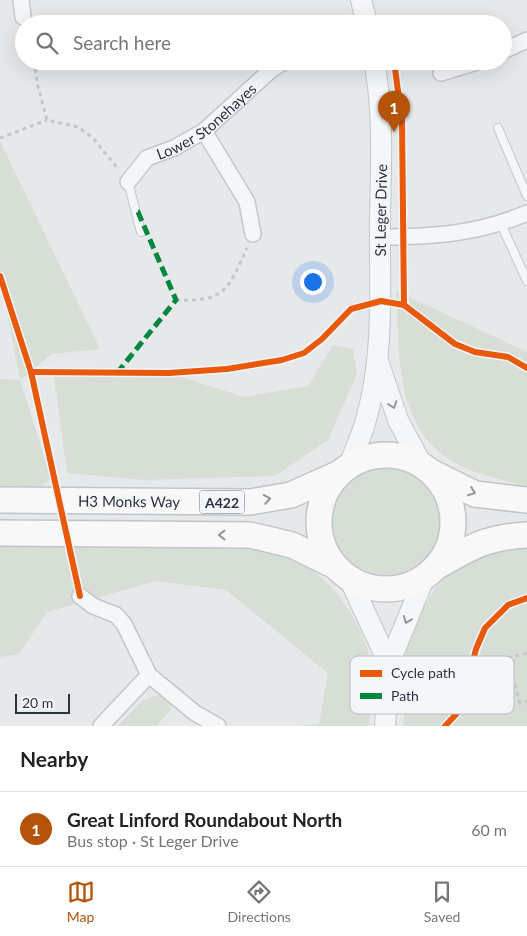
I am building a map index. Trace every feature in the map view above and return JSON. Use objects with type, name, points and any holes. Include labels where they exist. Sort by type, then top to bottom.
[{"type":"main road","points":[[527,500],[475,494],[410,459],[386,456],[364,459],[346,469],[330,484],[323,500],[319,517],[320,534],[326,551],[342,572],[374,588],[401,588],[478,543],[508,536],[527,535]]},
{"type":"main road","name":"H3 Monks Way","points":[[9,500],[250,502],[291,495],[346,469]]},
{"type":"main road","points":[[426,469],[447,495],[453,525],[445,554],[431,572]]},
{"type":"main road","name":"A422","points":[[12,533],[250,535],[292,546],[342,572]]},
{"type":"street","points":[[21,0],[23,15]]},
{"type":"street","points":[[361,0],[365,15]]},
{"type":"street","points":[[512,47],[527,40]]},
{"type":"street","name":"Lower Stonehayes","points":[[128,182],[148,158],[174,148],[204,131],[271,70]]},
{"type":"street","name":"St Leger Drive","points":[[346,469],[368,416],[377,359],[381,302],[381,144],[376,70]]},
{"type":"street","points":[[441,73],[451,70]]},
{"type":"street","points":[[204,131],[247,202],[253,234]]},
{"type":"street","points":[[380,237],[443,236],[501,224],[527,213]]},
{"type":"street","name":"St Leger Drive","points":[[377,359],[398,420],[426,469]]},
{"type":"street","points":[[342,572],[385,656]]},
{"type":"street","points":[[393,656],[431,572]]},
{"type":"street","points":[[80,596],[93,606],[116,615],[124,624],[149,675],[195,713],[218,726]]},
{"type":"street","points":[[101,726],[149,675]]},
{"type":"lane","points":[[498,128],[527,196]]},
{"type":"lane","points":[[128,182],[141,232]]},
{"type":"lane","points":[[501,224],[527,281]]},
{"type":"path","points":[[35,70],[47,120]]},
{"type":"path","points":[[395,70],[396,78]]},
{"type":"path","points":[[0,138],[47,120],[78,126],[92,137],[128,182]]},
{"type":"path","points":[[176,300],[203,301],[221,293],[233,279],[253,234]]},
{"type":"path","points":[[514,656],[527,653]]},
{"type":"path","points":[[514,682],[520,703],[527,701]]},
{"type":"shaded area","points":[[0,141],[100,349],[52,354],[20,380],[0,276]]},
{"type":"shaded area","points":[[396,291],[527,352],[527,489],[470,470],[452,461],[433,446],[419,428],[409,407],[403,385]]},
{"type":"shaded area","points":[[333,345],[353,349],[357,374],[328,440],[275,476],[144,480],[67,473],[54,377],[169,373],[244,397],[308,386]]},
{"type":"shaded area","points":[[0,379],[20,380],[51,479],[18,500],[0,500]]},
{"type":"shaded area","points":[[386,467],[407,471],[424,483],[436,500],[440,521],[436,542],[424,559],[407,571],[386,575],[365,571],[348,559],[336,542],[332,521],[336,500],[348,483],[365,471]]},
{"type":"shaded area","points":[[0,533],[256,548],[300,564],[313,571],[343,601],[359,628],[369,656],[350,656],[350,714],[370,714],[369,726],[299,726],[319,724],[328,673],[226,590],[155,581],[47,612],[19,654],[0,657]]},
{"type":"shaded area","points":[[527,544],[527,726],[403,726],[404,714],[514,714],[514,656],[405,656],[413,624],[435,589],[450,572],[482,554]]},
{"type":"shaded area","points":[[159,695],[171,700],[171,710],[156,726],[118,726],[143,700]]},
{"type":"marked path","points":[[117,373],[176,300],[138,212],[134,211]]},
{"type":"cycle path","points":[[395,70],[402,121],[404,305]]},
{"type":"cycle path","points":[[0,276],[31,372],[80,596]]},
{"type":"cycle path","points":[[31,372],[169,373],[227,369],[282,360],[304,353],[322,339],[351,309],[381,301],[404,305],[455,344],[475,352],[508,357],[527,368]]},
{"type":"cycle path","points":[[474,656],[485,628],[508,605],[527,598]]},
{"type":"cycle path","points":[[445,726],[456,714]]},
{"type":"place","name":"Great Linford Roundabout North","points":[[394,132]]}]
